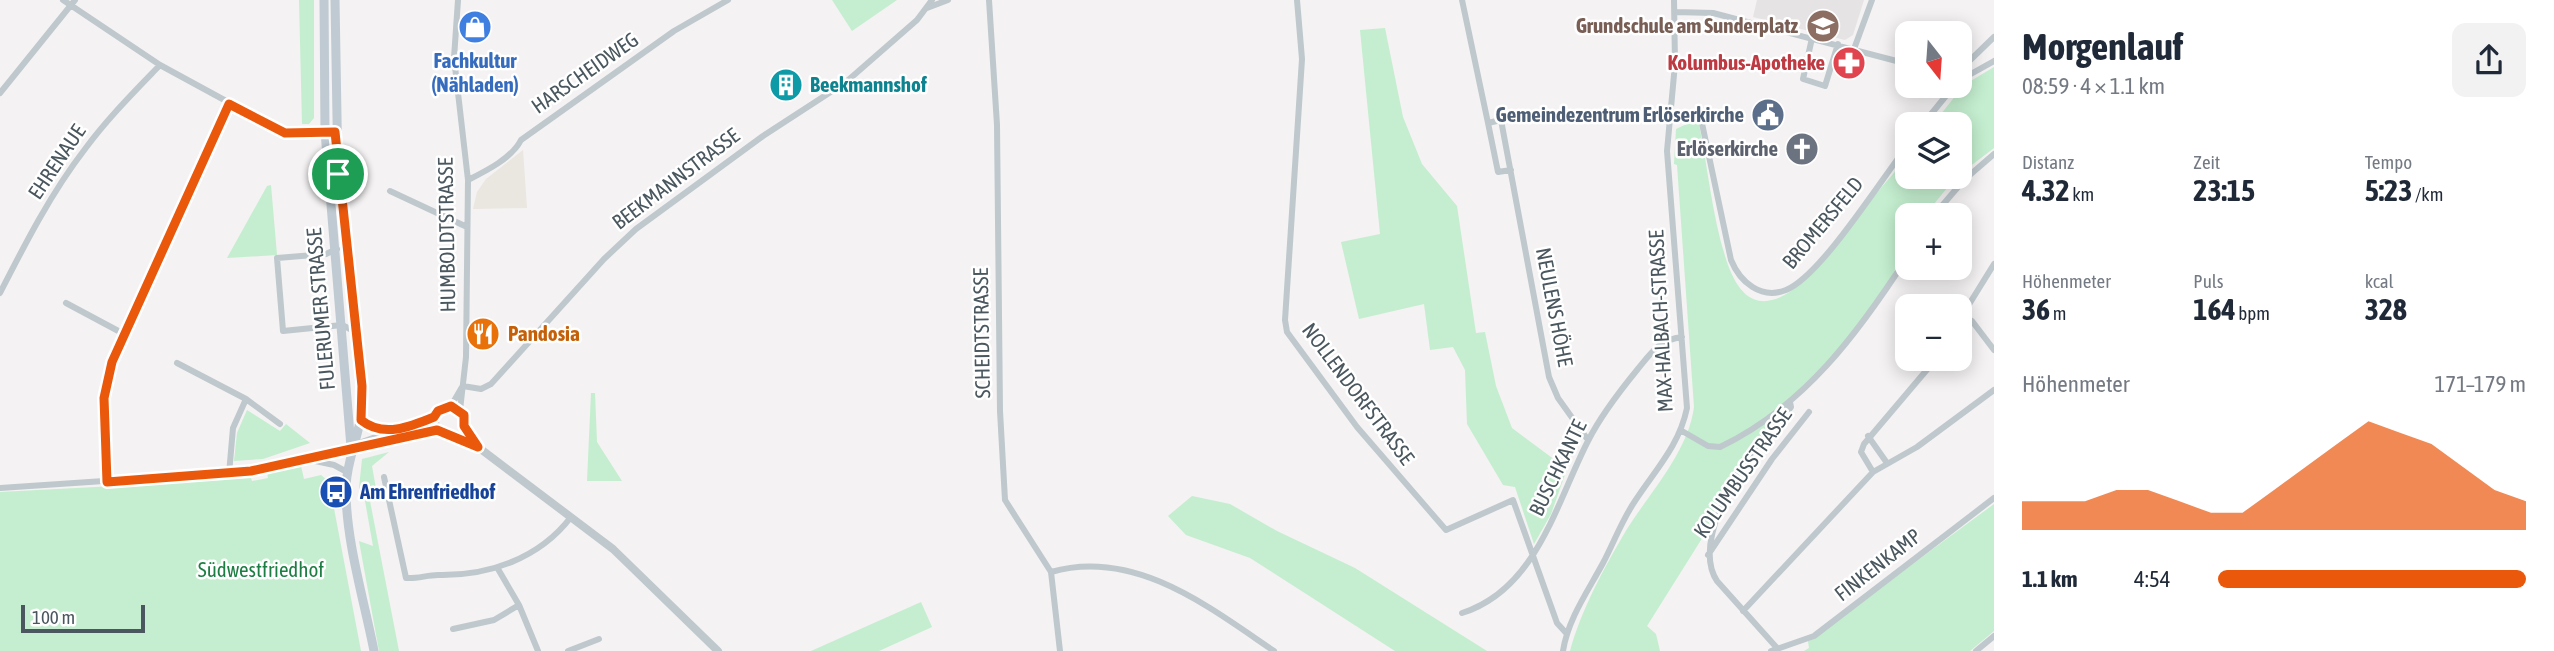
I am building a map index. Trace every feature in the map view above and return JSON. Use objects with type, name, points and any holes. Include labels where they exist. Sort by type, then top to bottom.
[{"type":"main road","name":"FULERUMER STRASSE","points":[[324,0],[334,251],[351,447]]},
{"type":"main road","name":"FULERUMER STRASSE","points":[[335,0],[330,132],[362,386],[361,420],[351,447],[346,497],[374,651]]},
{"type":"street","points":[[63,0],[72,3],[160,65],[285,133],[330,132]]},
{"type":"street","name":"HUMBOLDTSTRASSE","points":[[458,0],[454,58],[468,180],[463,386],[460,410],[464,426],[478,447]]},
{"type":"street","name":"HARSCHEIDWEG","points":[[468,180],[507,156],[521,140],[674,31],[727,0]]},
{"type":"street","points":[[920,0],[927,8],[948,0]]},
{"type":"street","name":"BEEKMANNSTRASSE","points":[[463,386],[481,389],[491,384],[604,260],[636,229],[763,136],[846,82],[927,8],[932,0]]},
{"type":"street","name":"SCHEIDTSTRASSE","points":[[989,0],[996,112],[1000,411],[1005,500],[1051,572],[1060,651]]},
{"type":"street","name":"NOLLENDORFSTRASSE","points":[[1297,0],[1302,59],[1285,320],[1287,332],[1357,427],[1440,526],[1446,530],[1457,528],[1513,500],[1557,623],[1567,634]]},
{"type":"street","points":[[1462,0],[1498,172],[1511,170]]},
{"type":"street","name":"MAX-HALBACH-STRASSE","points":[[1563,651],[1567,634],[1635,501],[1667,458],[1682,431],[1687,408],[1667,151],[1676,12],[1674,0]]},
{"type":"street","points":[[1854,49],[1872,0]]},
{"type":"street","points":[[0,93],[72,3]]},
{"type":"street","points":[[1676,12],[1713,13],[1895,60]]},
{"type":"street","points":[[1972,58],[1994,37]]},
{"type":"street","points":[[1812,38],[1802,79],[1825,86],[1838,44]]},
{"type":"street","points":[[1972,73],[1994,61]]},
{"type":"street","name":"EHRENAUE","points":[[0,293],[51,200],[83,151],[112,114],[160,65]]},
{"type":"street","points":[[1933,112],[1944,98]]},
{"type":"street","points":[[107,482],[104,398],[112,362],[229,104]]},
{"type":"street","name":"BROMERSFELD","points":[[1671,116],[1700,114],[1731,260],[1736,272],[1750,286],[1772,292],[1786,290],[1810,272],[1895,162]]},
{"type":"street","name":"NEULENS HÖHE","points":[[1488,123],[1501,120],[1549,377],[1558,398],[1588,440]]},
{"type":"street","points":[[1944,203],[1964,180],[1994,154]]},
{"type":"street","points":[[390,191],[467,227]]},
{"type":"street","points":[[345,243],[334,251],[277,258],[283,331],[342,326],[356,332]]},
{"type":"street","points":[[1972,299],[1994,264]]},
{"type":"street","name":"KOLUMBUSSTRASSE","points":[[1682,431],[1708,446],[1720,447],[1746,433],[1793,400],[1856,333],[1895,276]]},
{"type":"street","points":[[66,303],[124,334]]},
{"type":"street","points":[[1972,321],[1994,350]]},
{"type":"street","name":"BUSCHKANTE","points":[[1462,613],[1496,597],[1531,556],[1557,515],[1588,440],[1618,393],[1660,343],[1682,337]]},
{"type":"street","points":[[177,363],[246,399],[281,424]]},
{"type":"street","points":[[1873,472],[1861,452],[1868,436],[1907,396],[1927,371]]},
{"type":"street","name":"HUMBOLDTSTRASSE","points":[[434,417],[438,411],[451,406],[463,386]]},
{"type":"street","points":[[1743,611],[1873,472],[1916,447],[1994,390]]},
{"type":"street","points":[[229,474],[233,428],[246,399]]},
{"type":"street","name":"KOLUMBUSSTRASSE","points":[[1709,555],[1720,512],[1737,476],[1758,444],[1786,414],[1793,400]]},
{"type":"street","points":[[451,406],[460,410]]},
{"type":"street","name":"KOLUMBUSSTRASSE","points":[[1709,555],[1772,460],[1809,412]]},
{"type":"street","points":[[0,488],[229,474],[270,468],[351,447],[437,430],[434,417],[351,447]]},
{"type":"street","points":[[361,420],[372,428],[390,431]]},
{"type":"street","points":[[455,436],[464,426]]},
{"type":"street","name":"HUMBOLDTSTRASSE","points":[[437,430],[448,437],[455,436],[478,447],[625,559],[718,651]]},
{"type":"street","points":[[1868,436],[1886,463]]},
{"type":"street","points":[[304,458],[334,465],[347,472]]},
{"type":"street","points":[[384,477],[406,578],[448,577],[498,569],[520,559],[562,528],[571,517]]},
{"type":"street","name":"FINKENKAMP","points":[[1709,555],[1710,570],[1774,649],[1791,646],[1814,636],[1994,498]]},
{"type":"street","points":[[1051,572],[1091,567],[1157,580],[1195,598],[1274,651]]},
{"type":"street","points":[[498,569],[519,605],[538,651]]},
{"type":"street","points":[[453,629],[494,620],[519,605]]},
{"type":"street","points":[[1976,651],[1994,636]]},
{"type":"street","points":[[568,651],[599,639]]},
{"type":"shaded area","name":"Grundschule am Sunderplatz","points":[[1757,0],[1864,0],[1853,35],[1845,40],[1753,17]]},
{"type":"shaded area","points":[[523,150],[527,208],[473,209],[477,192],[486,179]]},
{"type":"green space","points":[[299,0],[314,0],[314,118],[309,124],[302,124]]},
{"type":"green space","points":[[832,0],[897,0],[852,31]]},
{"type":"green space","points":[[1385,28],[1403,117],[1422,164],[1457,206],[1476,333],[1485,332],[1496,386],[1512,428],[1567,469],[1551,514],[1534,544],[1515,487],[1503,485],[1467,424],[1465,370],[1453,347],[1430,350],[1424,304],[1359,319],[1341,242],[1380,234],[1360,30]]},
{"type":"green space","points":[[1994,67],[1994,148],[1972,165],[1972,112],[1943,112],[1954,98],[1972,98],[1972,80]]},
{"type":"green space","points":[[1695,120],[1699,124],[1715,214],[1728,265],[1742,291],[1760,301],[1779,298],[1798,286],[1818,267],[1895,171],[1895,189],[1946,189],[1935,203],[1895,203],[1895,269],[1886,287],[1854,332],[1772,422],[1732,473],[1701,540],[1647,626],[1656,634],[1660,651],[1570,651],[1580,620],[1602,573],[1627,529],[1676,455],[1690,424],[1694,407],[1677,165],[1674,164],[1676,129]]},
{"type":"green space","points":[[271,185],[277,255],[227,258],[267,186]]},
{"type":"green space","points":[[591,393],[595,393],[597,442],[622,481],[587,481]]},
{"type":"green space","points":[[247,410],[280,431],[286,424],[310,443],[263,459],[234,461],[237,433]]},
{"type":"green space","points":[[389,452],[372,466],[378,500],[370,501],[399,651],[379,651],[359,541],[373,546],[365,501],[359,488],[362,459]]},
{"type":"green space","name":"Südwestfriedhof","points":[[301,466],[304,479],[321,475],[329,482],[361,651],[0,651],[0,492],[172,483],[250,475],[252,481],[268,478],[267,472]]},
{"type":"green space","points":[[1192,496],[1230,504],[1277,531],[1355,568],[1487,651],[1395,651],[1250,558],[1186,535],[1168,516]]},
{"type":"green space","points":[[1994,504],[1994,631],[1970,651],[1804,651],[1809,648],[1808,641]]},
{"type":"green space","points":[[921,602],[932,627],[879,651],[811,651]]},
{"type":"place","name":"Grundschule am Sunderplatz","points":[[1823,26]]},
{"type":"place","name":"Fachkultur (Nähladen)","points":[[475,27]]},
{"type":"place","name":"Kolumbus-Apotheke","points":[[1849,63]]},
{"type":"place","name":"Beekmannshof","points":[[786,85]]},
{"type":"place","name":"Gemeindezentrum Erlöserkirche","points":[[1768,115]]},
{"type":"place","name":"Erlöserkirche","points":[[1802,149]]},
{"type":"place","name":"Pandosia","points":[[483,334]]},
{"type":"place","name":"Am Ehrenfriedhof","points":[[336,492]]},
{"type":"route","points":[[229,104],[285,133],[335,132],[338,174],[362,386],[361,420],[372,428],[390,431],[423,422],[434,417],[444,407],[456,407],[464,415],[464,426],[478,447],[455,436],[442,435],[437,430],[251,471],[107,482],[104,398],[112,362],[210,140],[229,104]]}]
